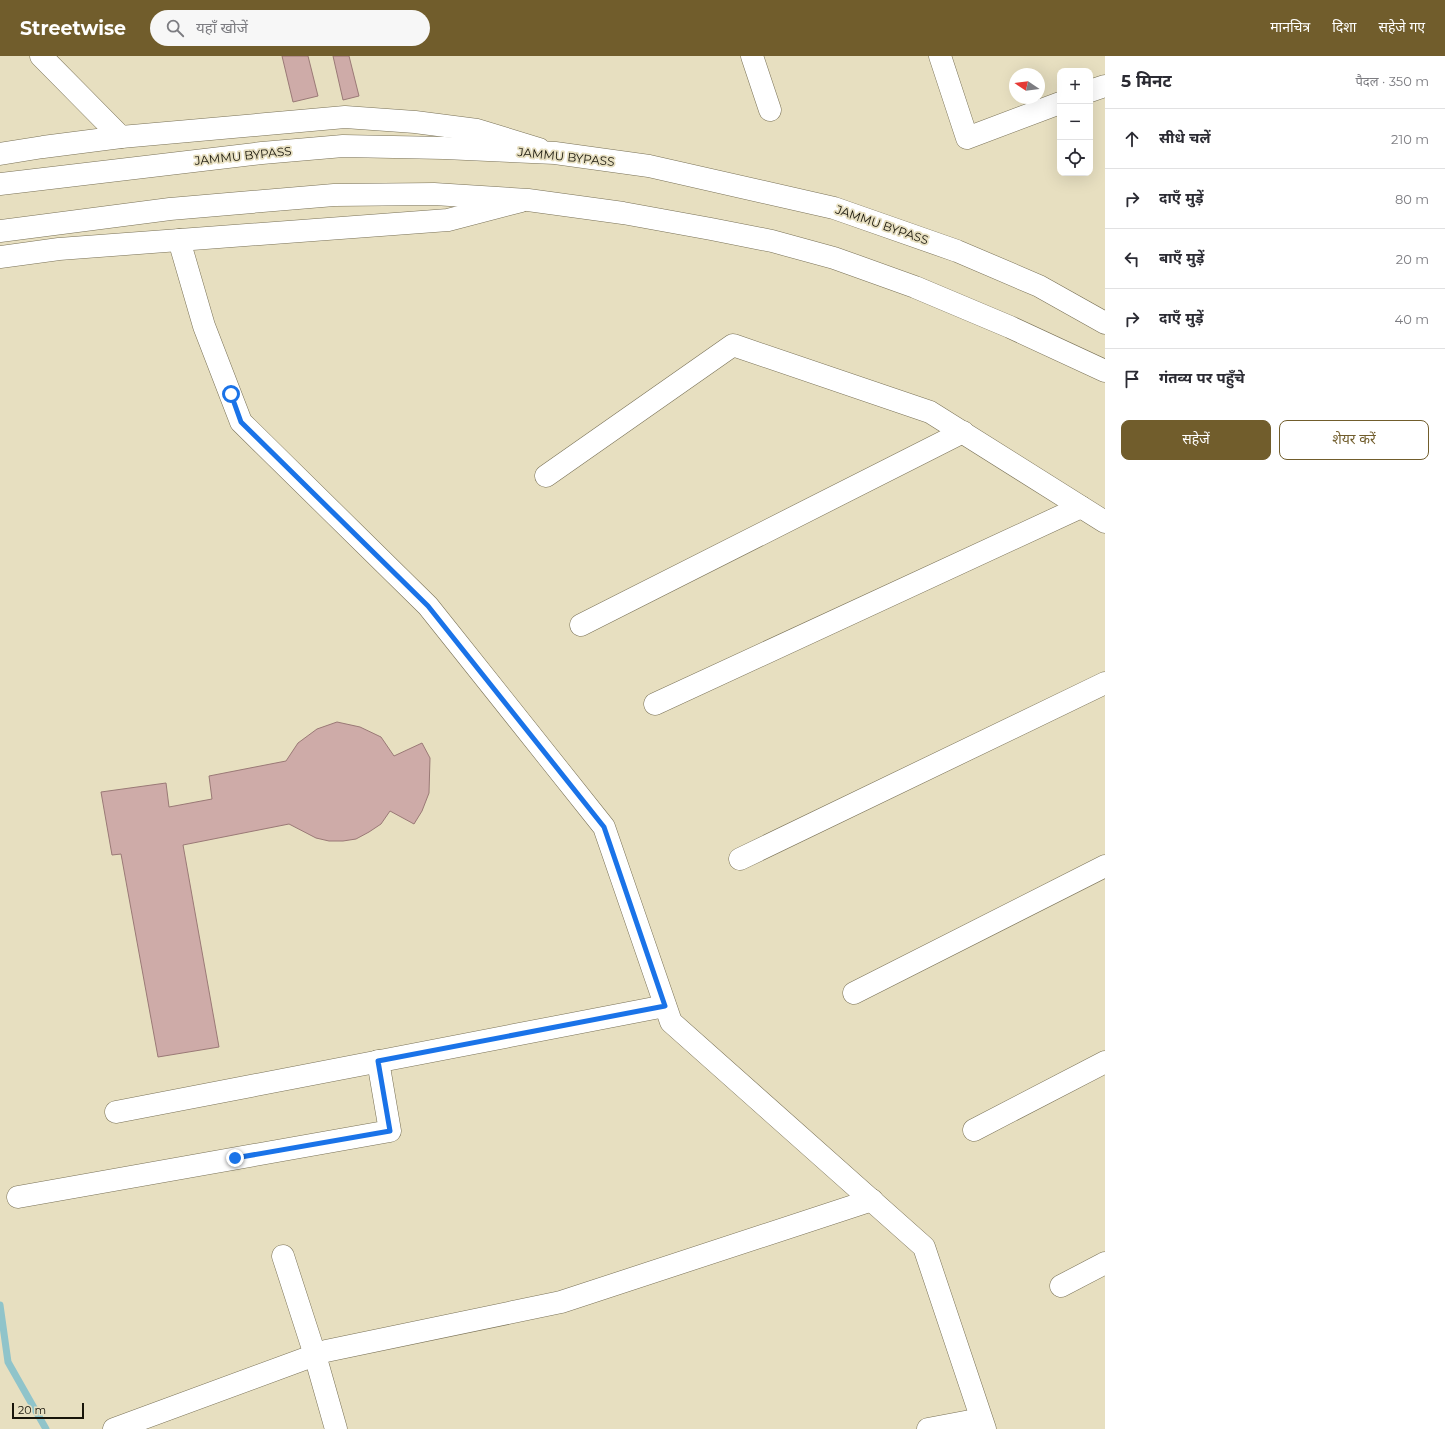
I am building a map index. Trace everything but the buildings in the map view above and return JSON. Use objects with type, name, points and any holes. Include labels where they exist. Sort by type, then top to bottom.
[{"type":"main road","points":[[42,56],[121,137]]},
{"type":"main road","points":[[752,56],[770,110]]},
{"type":"main road","points":[[940,56],[967,138],[1057,104]]},
{"type":"main road","points":[[1093,91],[1105,86]]},
{"type":"main road","points":[[0,154],[121,137],[345,117],[415,122],[477,130],[555,154]]},
{"type":"main road","name":"JAMMU BYPASS","points":[[0,184],[262,153],[343,146],[444,148],[555,154],[649,166],[834,208],[957,251],[1012,274],[1039,286],[1105,323]]},
{"type":"main road","points":[[0,231],[170,209],[334,195],[434,194],[528,200],[710,229],[772,241],[834,258],[915,288],[1010,327],[1105,371]]},
{"type":"main road","points":[[0,257],[59,249],[448,220],[528,200]]},
{"type":"main road","points":[[179,240],[204,326],[241,422],[428,606],[604,827],[671,1022],[924,1247],[983,1424],[928,1429]]},
{"type":"main road","points":[[546,476],[733,345],[930,412],[1105,522]]},
{"type":"main road","points":[[581,625],[963,432]]},
{"type":"main road","points":[[654,704],[1081,506]]},
{"type":"main road","points":[[740,859],[1105,682]]},
{"type":"main road","points":[[854,993],[1105,866]]},
{"type":"main road","points":[[116,1112],[665,1006]]},
{"type":"main road","points":[[18,1197],[390,1131],[378,1061]]},
{"type":"main road","points":[[974,1130],[1105,1062]]},
{"type":"main road","points":[[114,1429],[326,1351],[561,1302],[872,1200]]},
{"type":"main road","points":[[283,1256],[336,1429]]},
{"type":"main road","points":[[1061,1286],[1105,1263]]},
{"type":"waterway","points":[[0,1305],[8,1362],[46,1429]]},
{"type":"route","points":[[231,394],[241,422],[428,606],[604,827],[665,1006],[378,1061],[390,1131],[235,1158]]}]
